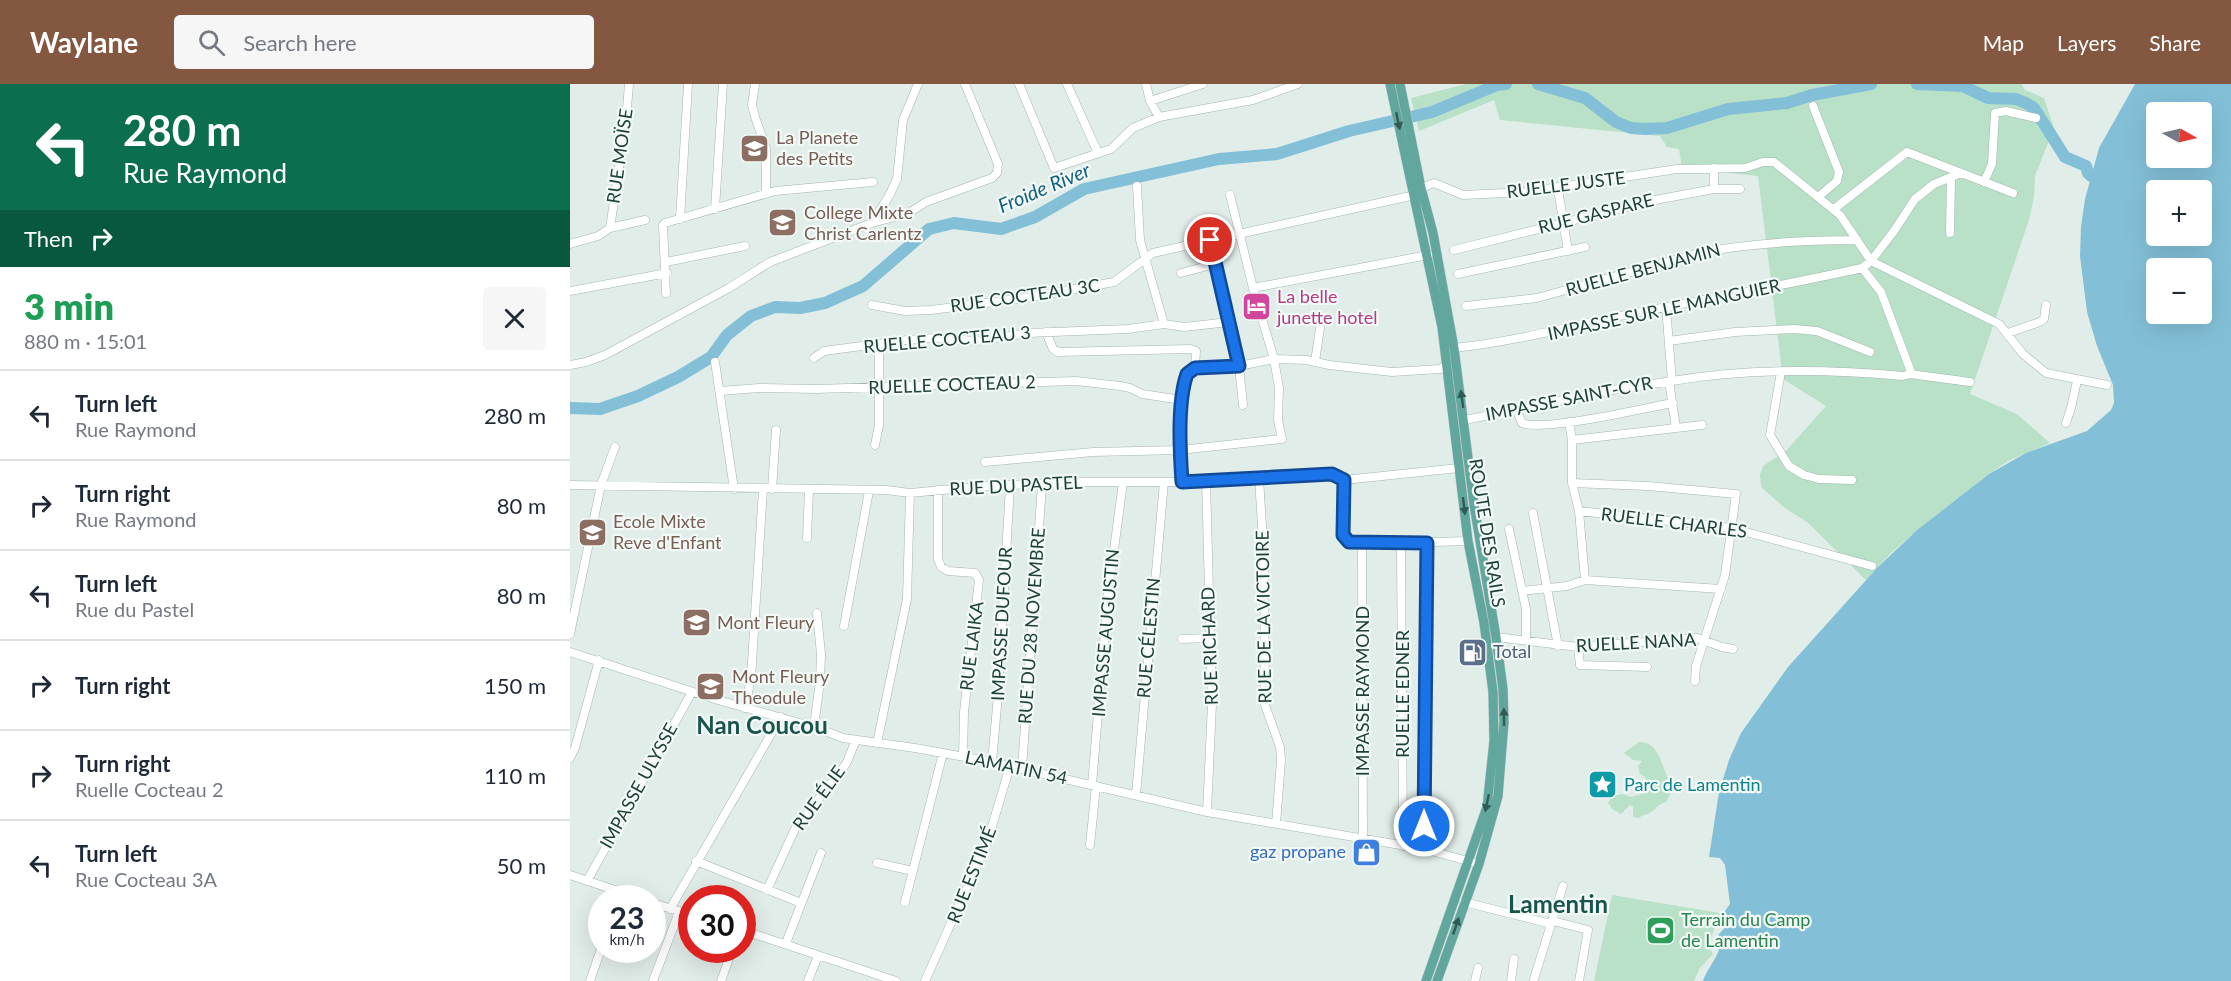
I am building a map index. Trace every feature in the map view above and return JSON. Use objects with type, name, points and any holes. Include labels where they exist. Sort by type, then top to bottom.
[{"type":"main road","name":"ROUTE DES RAILS","points":[[1390,84],[1411,156]]},
{"type":"main road","name":"ROUTE DES RAILS","points":[[1400,84],[1447,365],[1468,541],[1489,656],[1493,692],[1494,741],[1487,807],[1425,981]]},
{"type":"main road","name":"ROUTE DES RAILS","points":[[1418,191],[1433,233],[1454,348],[1465,420],[1474,505],[1496,637],[1503,690],[1504,722],[1498,796],[1479,864],[1437,981]]},
{"type":"street","name":"RUE MOÏSE","points":[[610,228],[626,121],[629,84]]},
{"type":"street","points":[[680,219],[688,84]]},
{"type":"street","points":[[715,209],[723,84]]},
{"type":"street","points":[[755,84],[752,105],[754,117],[766,148],[766,193]]},
{"type":"street","points":[[872,224],[890,196],[897,179],[903,120],[918,84]]},
{"type":"street","points":[[570,365],[605,355],[729,288],[770,262],[872,224],[909,213],[926,202],[992,178],[997,172],[998,164],[965,84]]},
{"type":"street","points":[[1019,84],[1054,168],[1111,149],[1133,128],[1159,117],[1253,100],[1298,84]]},
{"type":"street","points":[[1066,84],[1098,153]]},
{"type":"street","points":[[1146,84],[1150,101],[1159,117]]},
{"type":"street","points":[[1150,101],[1203,84]]},
{"type":"street","points":[[1812,106],[1839,172],[1837,181],[1818,197]]},
{"type":"street","points":[[1984,182],[1992,164],[1995,113],[2006,111],[2036,118]]},
{"type":"street","points":[[1834,209],[1907,152],[2013,193]]},
{"type":"street","name":"RUELLE JUSTE","points":[[1418,191],[1434,183],[1458,194],[1474,195],[1558,189],[1677,169],[1745,168],[1763,162],[1774,162],[1840,215],[1871,261]]},
{"type":"street","points":[[1714,168],[1714,189]]},
{"type":"street","name":"IMPASSE SUR LE MANGUIER","points":[[1454,348],[1530,337],[1862,268],[1871,261],[1915,199],[1934,184],[1961,173]]},
{"type":"street","points":[[1950,233],[1951,177]]},
{"type":"street","points":[[666,292],[664,224],[766,193],[873,182]]},
{"type":"street","points":[[1137,186],[1140,240],[1164,324]]},
{"type":"street","points":[[1558,189],[1568,251]]},
{"type":"street","name":"RUE GASPARE","points":[[1454,250],[1655,200],[1714,189],[1740,189]]},
{"type":"street","name":"RUE COCTEAU 3C","points":[[872,306],[905,311],[931,310],[1036,296],[1114,282],[1152,253],[1418,191]]},
{"type":"street","points":[[986,462],[1093,452],[1180,450],[1282,439],[1278,420],[1279,388],[1274,359],[1253,288],[1230,195]]},
{"type":"street","points":[[570,244],[598,236],[610,228],[645,220]]},
{"type":"street","points":[[1210,240],[1239,366],[1243,405]]},
{"type":"street","name":"RUELLE BENJAMIN","points":[[1466,306],[1537,298],[1703,252],[1799,240],[1857,240]]},
{"type":"street","points":[[666,262],[745,246]]},
{"type":"street","points":[[1458,274],[1585,247]]},
{"type":"street","points":[[1253,288],[1428,255]]},
{"type":"street","points":[[1871,261],[1999,324],[2023,354],[2046,373],[2107,386]]},
{"type":"street","points":[[1181,273],[1215,264]]},
{"type":"street","points":[[1862,268],[1881,292],[1910,374]]},
{"type":"street","points":[[570,291],[667,273]]},
{"type":"street","points":[[2008,333],[2040,322],[2044,319],[2046,305]]},
{"type":"street","name":"IMPASSE SAINT-CYR","points":[[1465,420],[1670,381],[1666,307]]},
{"type":"street","name":"RUELLE COCTEAU 3","points":[[814,358],[824,351],[879,345],[906,339],[935,338],[977,341],[1028,333],[1128,329],[1164,324],[1184,327],[1229,322]]},
{"type":"street","points":[[1315,362],[1320,328]]},
{"type":"street","points":[[1668,341],[1735,332],[1794,329],[1817,331],[1870,352]]},
{"type":"street","name":"RUELLE COCTEAU 3","points":[[1046,332],[1053,349],[1058,352],[1190,349],[1196,351],[1195,368]]},
{"type":"street","points":[[875,445],[879,424],[879,345]]},
{"type":"street","points":[[1182,482],[1180,450],[1182,400],[1186,377],[1195,368],[1239,366],[1274,359],[1392,372],[1440,369],[1447,365]]},
{"type":"street","points":[[715,362],[734,489]]},
{"type":"street","points":[[1781,372],[1770,435],[1789,466],[1804,475],[1819,479],[1852,480]]},
{"type":"street","points":[[1676,428],[1670,381],[1714,374],[1860,372],[1903,376],[1910,374],[1970,382]]},
{"type":"street","name":"RUELLE COCTEAU 2","points":[[720,392],[759,388],[1076,381],[1130,388],[1142,394],[1182,400]]},
{"type":"street","points":[[2066,423],[2077,381]]},
{"type":"street","points":[[1516,409],[1520,420],[1526,424],[1569,422],[1673,403]]},
{"type":"street","points":[[1569,422],[1572,440],[1572,483],[1579,511],[1585,580]]},
{"type":"street","points":[[1572,440],[1702,425]]},
{"type":"street","points":[[772,489],[776,430]]},
{"type":"street","points":[[570,634],[601,485],[615,447]]},
{"type":"street","name":"RUE DU PASTEL","points":[[570,485],[886,490],[910,493],[1010,485],[1182,482],[1328,473],[1344,480],[1459,468]]},
{"type":"street","name":"RUE DE LA VICTOIRE","points":[[1259,478],[1264,558],[1265,705],[1280,747],[1281,760],[1276,824]]},
{"type":"street","name":"RUE RICHARD","points":[[1206,480],[1212,704],[1207,812]]},
{"type":"street","points":[[1344,480],[1343,535],[1349,542],[1362,544],[1468,541]]},
{"type":"street","name":"IMPASSE AUGUSTIN","points":[[1090,845],[1107,595],[1124,482]]},
{"type":"street","name":"RUE CÉLESTIN","points":[[1136,795],[1164,482]]},
{"type":"street","points":[[1572,483],[1648,486],[1736,495],[1721,589],[1696,666],[1695,681]]},
{"type":"street","name":"IMPASSE DUFOUR","points":[[992,762],[1010,485]]},
{"type":"street","name":"RUE DU 28 NOVEMBRE","points":[[1022,768],[1042,485]]},
{"type":"street","points":[[745,708],[751,678],[763,489]]},
{"type":"street","points":[[807,538],[809,490]]},
{"type":"street","name":"RUE LAIKA","points":[[938,490],[938,559],[941,567],[948,571],[975,573],[979,580],[964,711],[963,756]]},
{"type":"street","points":[[844,626],[869,491]]},
{"type":"street","points":[[877,743],[907,599],[910,493]]},
{"type":"street","name":"RUELLE CHARLES","points":[[1579,511],[1731,528],[1872,566]]},
{"type":"street","points":[[1533,513],[1558,646]]},
{"type":"street","points":[[1509,529],[1526,609],[1526,639]]},
{"type":"street","name":"RUELLE EDNER","points":[[1401,543],[1403,846]]},
{"type":"street","points":[[1424,849],[1427,543]]},
{"type":"street","name":"IMPASSE RAYMOND","points":[[1362,544],[1363,839]]},
{"type":"street","points":[[1522,591],[1567,586],[1585,580],[1721,589]]},
{"type":"street","points":[[814,727],[821,654],[817,613]]},
{"type":"street","name":"RUELLE NANA","points":[[1496,637],[1578,647],[1694,638],[1733,649]]},
{"type":"street","points":[[1182,639],[1209,638]]},
{"type":"street","points":[[1578,647],[1580,665],[1647,667]]},
{"type":"street","name":"LAMATIN 54","points":[[570,652],[843,738],[963,756],[1207,812],[1424,849],[1479,864]]},
{"type":"street","points":[[570,758],[575,748],[600,660]]},
{"type":"street","name":"IMPASSE ULYSSE","points":[[587,880],[692,692]]},
{"type":"street","points":[[670,909],[781,717]]},
{"type":"street","name":"RUE ÉLIE","points":[[767,890],[795,829],[846,764],[856,740]]},
{"type":"street","points":[[905,902],[943,753]]},
{"type":"street","name":"RUE ESTIMÉ","points":[[925,981],[987,843],[1010,766]]},
{"type":"street","points":[[786,943],[821,852]]},
{"type":"street","points":[[696,861],[801,903]]},
{"type":"street","points":[[877,863],[913,872]]},
{"type":"street","points":[[570,875],[598,885]]},
{"type":"street","points":[[1534,979],[1563,886]]},
{"type":"street","points":[[1464,902],[1588,930],[1579,981]]},
{"type":"street","points":[[666,908],[678,912]]},
{"type":"street","points":[[653,981],[678,915]]},
{"type":"street","points":[[756,934],[890,980]]},
{"type":"street","points":[[808,981],[818,956]]},
{"type":"street","points":[[1511,981],[1514,959]]},
{"type":"street","points":[[590,981],[596,963]]},
{"type":"street","points":[[721,981],[727,963]]},
{"type":"street","points":[[1475,981],[1478,968]]},
{"type":"green space","points":[[1466,84],[2021,84],[2025,90],[2044,98],[2054,128],[2035,176],[2034,197],[2029,220],[1970,394],[2017,414],[2050,443],[2008,461],[1989,474],[1917,530],[1866,580],[1807,522],[1785,508],[1761,487],[1760,475],[1763,466],[1786,451],[1826,406],[1783,379],[1758,176],[1682,168],[1679,149],[1667,147],[1660,136],[1500,120],[1494,100],[1419,131],[1411,98]]},
{"type":"green space","points":[[1639,742],[1647,743],[1657,752],[1672,785],[1666,802],[1639,818],[1633,817],[1633,806],[1630,805],[1621,814],[1612,809],[1608,803],[1612,796],[1623,794],[1631,797],[1644,793],[1646,778],[1640,774],[1638,766],[1642,761],[1633,760],[1624,753]]},
{"type":"green space","name":"Terrain du Camp de Lamentin","points":[[1612,895],[1720,913],[1708,946],[1713,954],[1700,968],[1694,981],[1594,981]]},
{"type":"water","points":[[2135,84],[2231,84],[2231,981],[1703,981],[1719,950],[1716,944],[1719,934],[1731,921],[1726,919],[1725,911],[1730,904],[1725,865],[1720,858],[1709,857],[1719,792],[1729,760],[1741,733],[1788,667],[1877,568],[1917,530],[1989,474],[2026,453],[2087,431],[2111,410],[2114,403],[2113,385],[2097,346],[2087,312],[2080,256],[2085,199],[2099,148]]},
{"type":"waterway","name":"Froide River","points":[[570,408],[600,409],[638,396],[678,377],[711,357],[727,335],[751,316],[775,307],[800,308],[825,303],[863,286],[929,229],[954,223],[1001,229],[1035,217],[1084,189],[1219,159],[1277,154],[1349,131],[1432,112],[1497,85],[1506,84]]},
{"type":"waterway","name":"Froide River","points":[[1538,84],[1585,98],[1616,122],[1631,128],[1645,129],[1667,128],[1728,109],[1787,103],[1812,95],[1871,84]]},
{"type":"waterway","name":"Froide River","points":[[1917,84],[1963,86],[1988,98],[2016,99],[2026,103],[2034,108],[2065,157],[2086,166],[2091,176]]},
{"type":"place","name":"La Planete des Petits","points":[[755,148]]},
{"type":"place","name":"College Mixte Christ Carlentz","points":[[783,223]]},
{"type":"place","name":"La belle junette hotel","points":[[1256,307]]},
{"type":"place","name":"Ecole Mixte Reve d'Enfant","points":[[592,532]]},
{"type":"place","name":"Mont Fleury","points":[[696,623]]},
{"type":"place","name":"Total","points":[[1472,652]]},
{"type":"place","name":"Mont Fleury Theodule","points":[[711,687]]},
{"type":"place","name":"Parc de Lamentin","points":[[1603,785]]},
{"type":"place","name":"gaz propane","points":[[1367,852]]},
{"type":"place","name":"Terrain du Camp de Lamentin","points":[[1660,930]]},
{"type":"district","name":"Nan Coucou","points":[[762,726]]},
{"type":"district","name":"Lamentin","points":[[1558,905]]},
{"type":"route","points":[[1210,240],[1239,366],[1195,368],[1187,374],[1182,400],[1180,450],[1182,482],[1328,473],[1344,480],[1343,535],[1349,542],[1353,544],[1427,543],[1424,826]]}]
